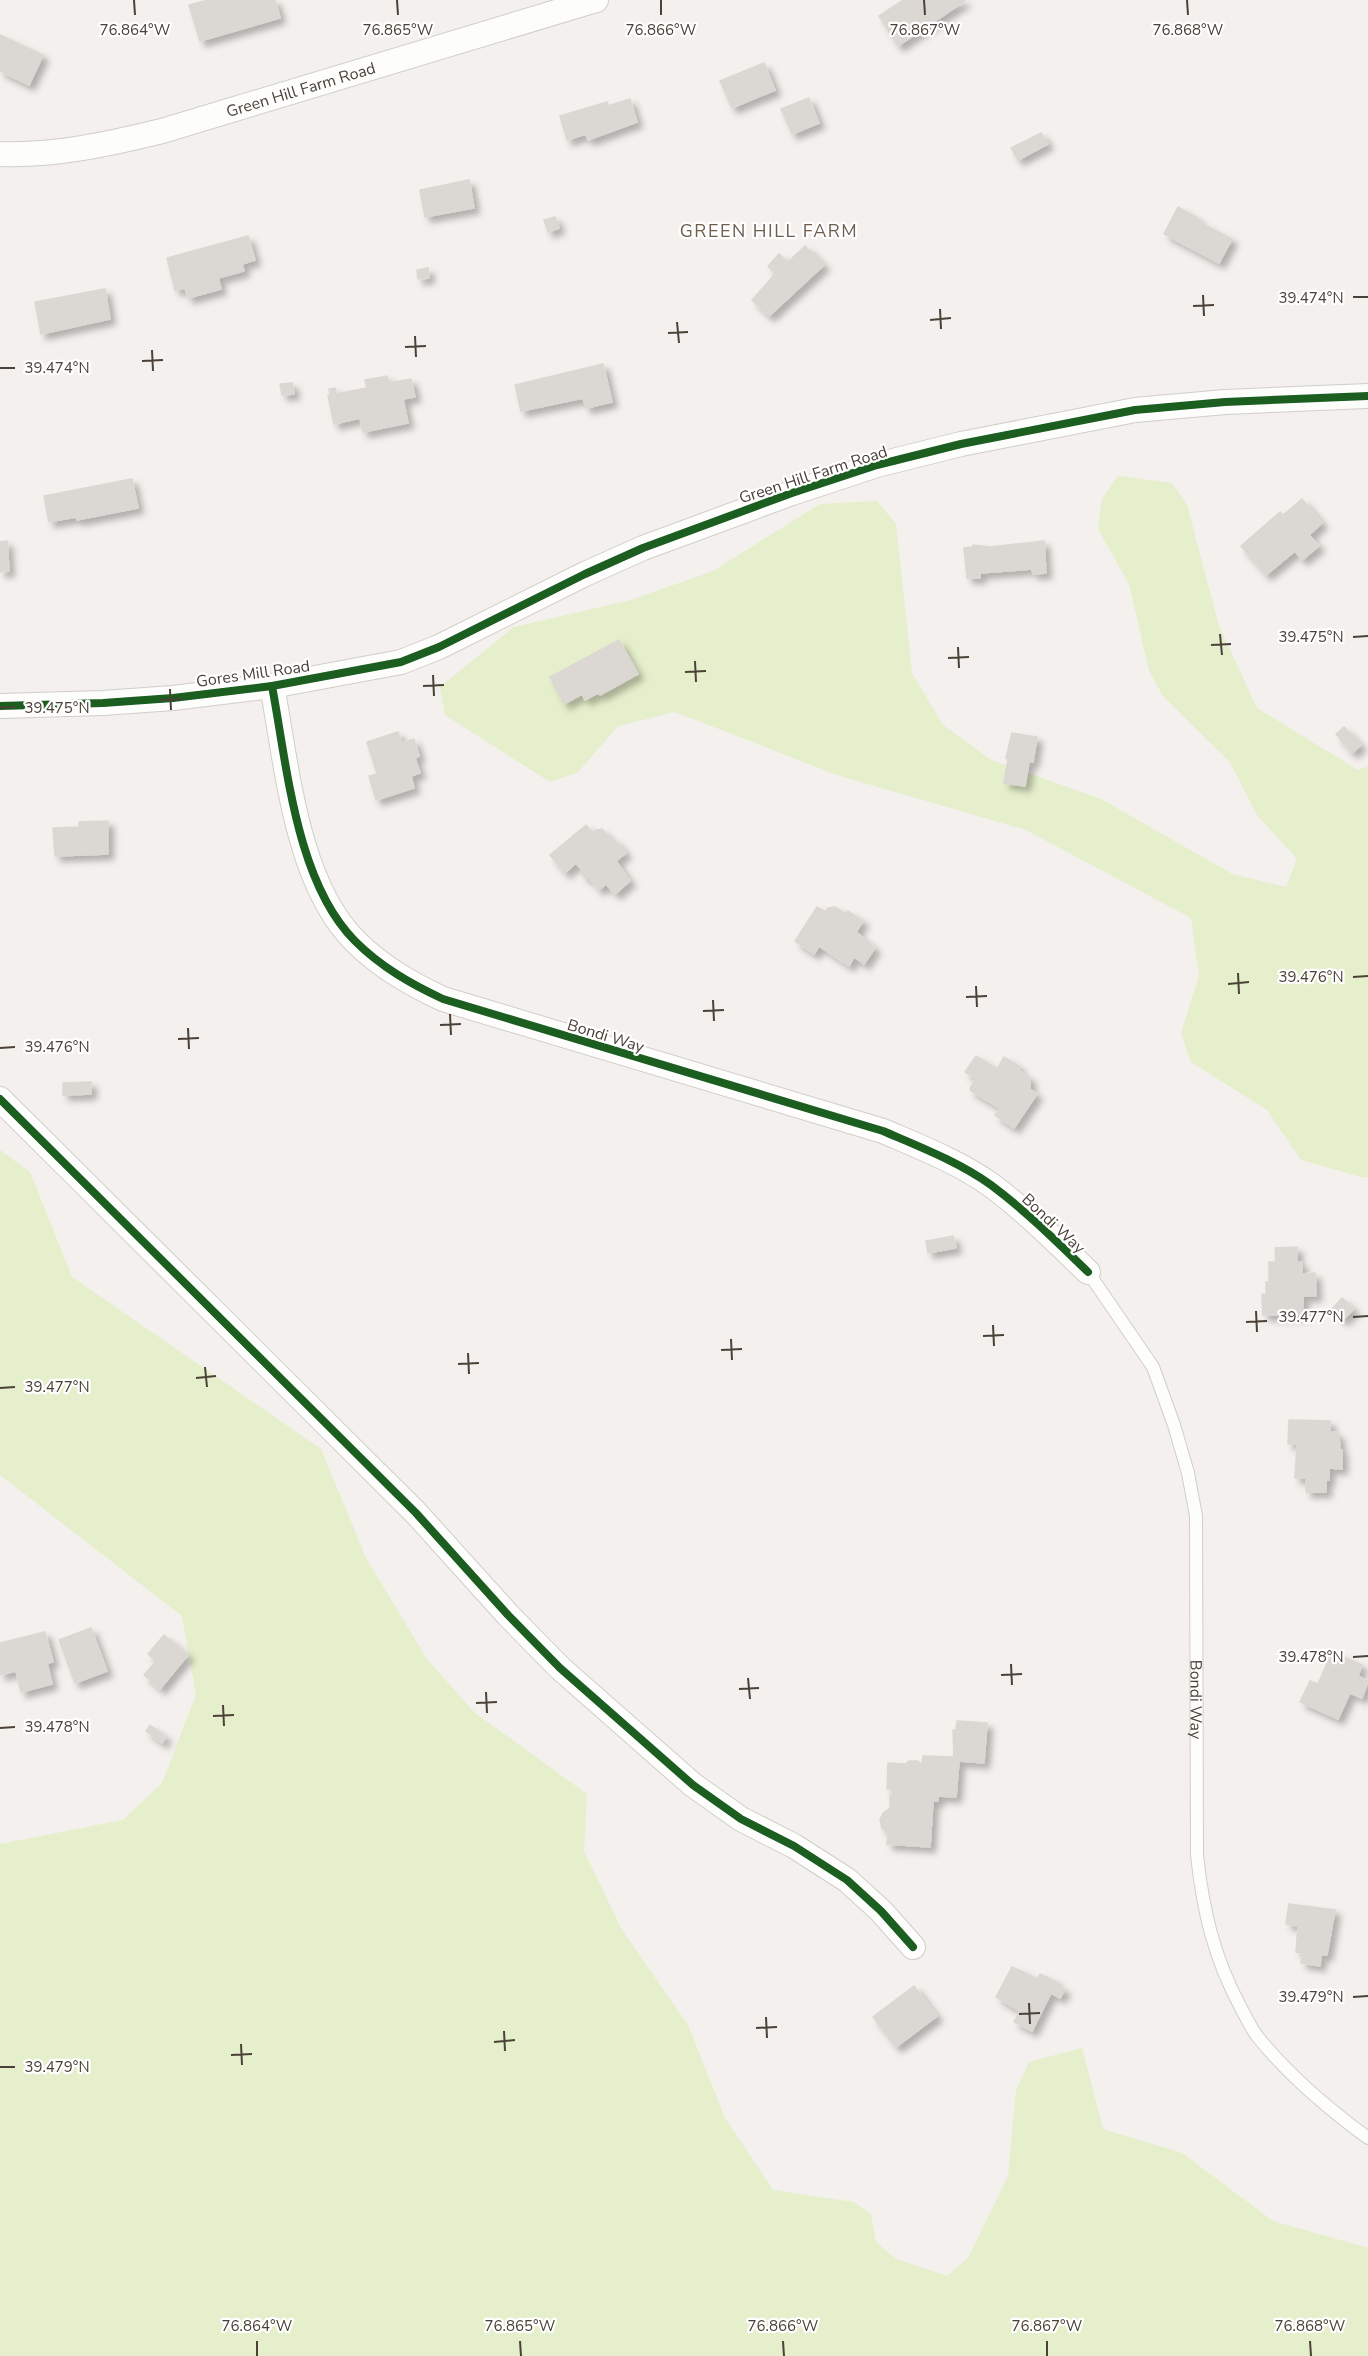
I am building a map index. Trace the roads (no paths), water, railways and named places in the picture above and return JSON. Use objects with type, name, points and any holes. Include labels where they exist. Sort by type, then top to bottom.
[{"type":"street","name":"Green Hill Farm Road","points":[[0,154],[59,152],[162,131],[596,0]]},
{"type":"street","name":"Green Hill Farm Road","points":[[401,662],[439,647],[585,574],[643,548],[772,500],[877,465],[961,444],[1135,410],[1225,402],[1368,396]]},
{"type":"street","name":"Gores Mill Road","points":[[0,706],[114,702],[272,686],[401,662]]},
{"type":"street","name":"Bondi Way","points":[[272,686],[297,823],[314,875],[334,914],[354,940],[378,962],[405,981],[443,999],[883,1131],[921,1148],[990,1185],[1028,1215],[1088,1272]]},
{"type":"street","points":[[0,1099],[416,1513],[508,1615],[560,1668],[693,1785],[741,1819],[794,1846],[847,1880],[881,1911],[913,1947]]},
{"type":"lane","name":"Bondi Way","points":[[1088,1272],[1153,1368],[1174,1425],[1188,1473],[1196,1516],[1197,1855],[1202,1902],[1214,1949],[1232,1991],[1255,2034],[1328,2109],[1368,2138]]},
{"type":"district","name":"GREEN HILL FARM","points":[[769,231]]}]
